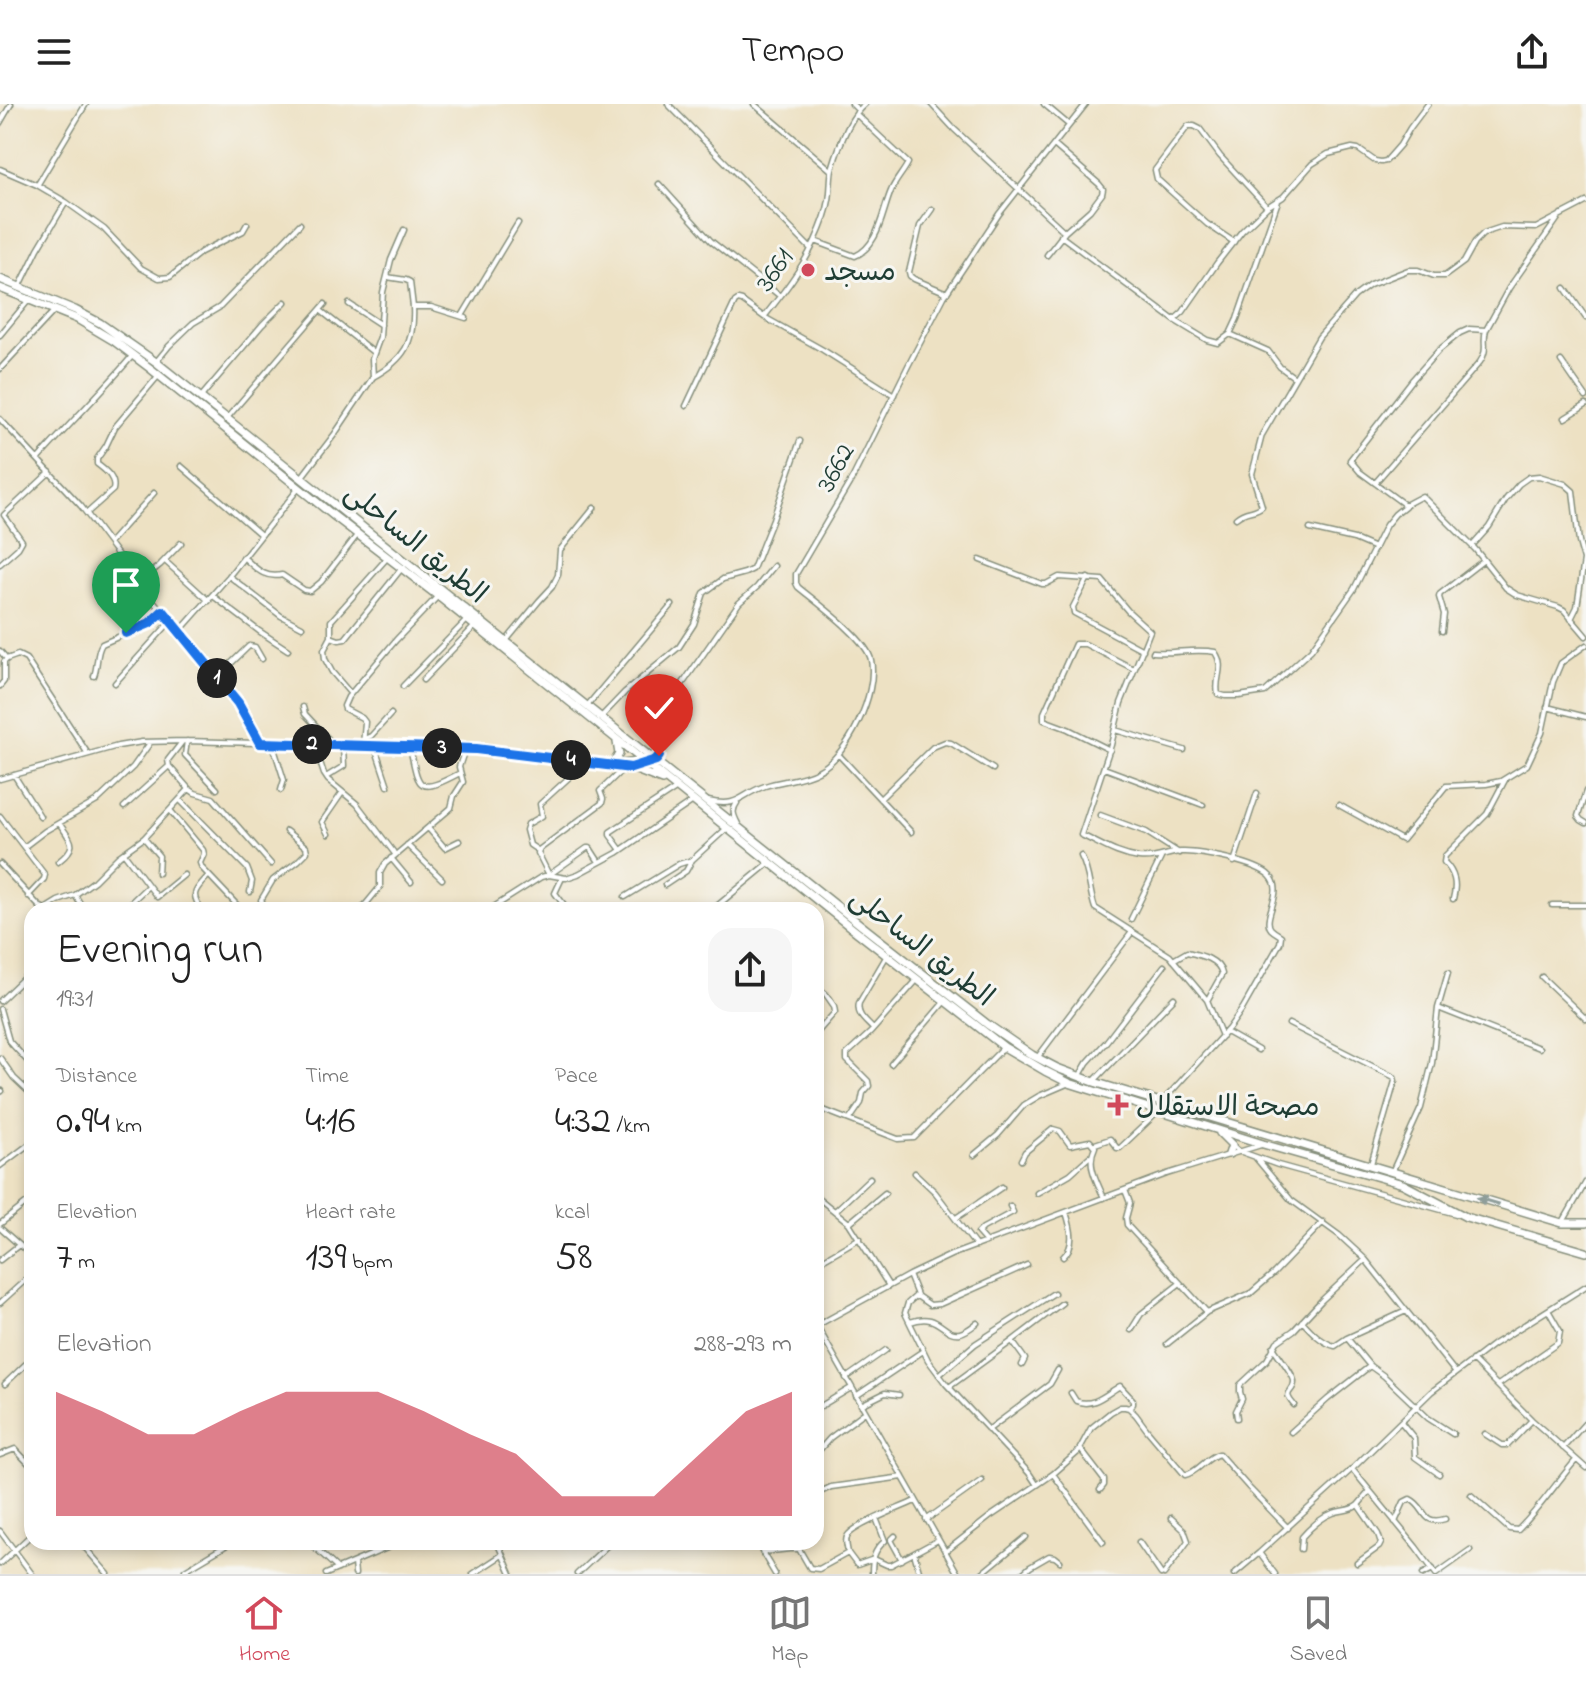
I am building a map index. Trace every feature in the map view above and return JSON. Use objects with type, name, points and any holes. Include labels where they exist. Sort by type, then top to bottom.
[{"type":"highway","name":"الطريق الساحلى","points":[[0,279],[100,323],[156,362],[227,418],[358,533],[820,902]]},
{"type":"highway","name":"الطريق الساحلى","points":[[0,288],[96,330],[133,355],[506,641],[987,1024],[1037,1058],[1216,1129],[1403,1184],[1466,1217],[1586,1252]]},
{"type":"highway","points":[[610,764],[619,754],[616,740]]},
{"type":"highway","points":[[628,768],[667,781]]},
{"type":"highway","name":"الطريق الساحلى","points":[[824,905],[1004,1047],[1069,1083],[1371,1166],[1562,1223],[1586,1223]]},
{"type":"highway","points":[[1216,1129],[1230,1141],[1229,1154]]},
{"type":"street","points":[[0,123],[11,104]]},
{"type":"street","points":[[37,185],[86,104]]},
{"type":"street","points":[[668,104],[811,249]]},
{"type":"street","points":[[754,104],[832,170]]},
{"type":"street","points":[[815,241],[855,256],[863,253],[870,245],[892,188],[908,163],[852,104]]},
{"type":"street","name":"3661","points":[[865,104],[845,134],[832,170],[829,200],[815,241],[794,279],[764,317],[894,395]]},
{"type":"street","points":[[931,104],[1063,234],[1174,320],[1207,340],[1218,343],[1230,334],[1278,201]]},
{"type":"street","points":[[1044,104],[1069,125]]},
{"type":"street","name":"3662","points":[[704,800],[726,804],[764,786],[816,773],[838,754],[851,737],[861,718],[870,681],[871,659],[863,644],[798,587],[796,574],[853,477],[947,293],[992,225],[1086,104]]},
{"type":"street","points":[[1174,320],[1242,231],[1267,207],[1283,197],[1312,164],[1328,154],[1352,148],[1375,161],[1386,161],[1428,104]]},
{"type":"street","points":[[1234,242],[1207,224],[1157,179],[1155,170],[1159,163],[1188,126],[1200,129],[1220,156],[1267,207]]},
{"type":"street","points":[[1047,255],[1063,234],[1090,210],[1103,189],[1053,145]]},
{"type":"street","points":[[0,169],[66,202],[104,229],[141,268],[159,278],[170,277],[201,252],[243,231],[247,224]]},
{"type":"street","points":[[659,184],[711,241],[780,296]]},
{"type":"street","points":[[20,286],[66,202]]},
{"type":"street","points":[[1236,518],[1243,512],[1262,506],[1252,474],[1262,435],[1319,337],[1355,296],[1370,285],[1408,270],[1445,276],[1464,262],[1484,233],[1502,227],[1536,228],[1586,202]]},
{"type":"street","points":[[932,209],[920,226],[909,272],[914,279],[947,293]]},
{"type":"street","points":[[1375,483],[1480,362],[1486,352],[1486,330],[1509,288],[1561,214]]},
{"type":"street","points":[[413,307],[431,307],[464,317],[518,223]]},
{"type":"street","points":[[156,362],[193,323],[220,307],[300,224]]},
{"type":"street","points":[[373,377],[373,352],[380,337],[383,292],[391,260],[404,230]]},
{"type":"street","points":[[180,631],[211,598],[261,535],[373,377],[391,366],[405,352],[414,324],[411,284],[387,277]]},
{"type":"street","points":[[1565,288],[1586,318]]},
{"type":"street","points":[[0,335],[30,299]]},
{"type":"street","points":[[686,406],[735,302],[742,301],[764,317]]},
{"type":"street","points":[[200,398],[285,302]]},
{"type":"street","points":[[227,418],[325,304]]},
{"type":"street","points":[[349,304],[381,325]]},
{"type":"street","points":[[0,369],[55,310]]},
{"type":"street","points":[[320,310],[373,352]]},
{"type":"street","points":[[1405,505],[1351,464],[1351,457],[1439,350],[1469,329],[1486,330]]},
{"type":"street","points":[[1230,334],[1268,351],[1280,367],[1295,378]]},
{"type":"street","points":[[38,459],[133,355]]},
{"type":"street","points":[[1561,361],[1586,397]]},
{"type":"street","points":[[86,513],[114,486],[112,478],[97,464],[97,459],[120,420],[159,375]]},
{"type":"street","points":[[1565,418],[1586,405]]},
{"type":"street","points":[[0,419],[86,513],[244,712],[260,743]]},
{"type":"street","points":[[601,717],[625,692],[679,647],[694,624],[704,593],[723,579],[753,569],[800,441]]},
{"type":"street","points":[[181,466],[261,535]]},
{"type":"street","points":[[0,564],[22,541],[2,517],[50,472]]},
{"type":"street","points":[[1472,546],[1489,527],[1506,499],[1529,477],[1539,476],[1565,484],[1573,491],[1579,542],[1585,559],[1577,607],[1571,619]]},
{"type":"street","points":[[109,543],[154,493]]},
{"type":"street","points":[[1153,652],[1215,652],[1220,659],[1218,694],[1239,696],[1265,692],[1311,650],[1354,589],[1386,525],[1405,505],[1422,496],[1512,592],[1558,607],[1586,636]]},
{"type":"street","points":[[506,641],[557,580],[560,550],[594,508]]},
{"type":"street","points":[[1310,529],[1354,539],[1375,548]]},
{"type":"street","points":[[243,557],[266,575],[282,575],[310,591],[321,582],[358,533]]},
{"type":"street","points":[[139,582],[181,543]]},
{"type":"street","points":[[350,693],[325,659],[324,650],[331,637],[332,620],[388,557]]},
{"type":"street","points":[[980,560],[1042,584],[1059,577],[1098,578],[1107,583],[1128,611],[1149,628],[1150,634],[1121,703],[1110,750],[1081,835],[1126,855],[1150,859],[1179,853],[1215,856],[1252,866],[1271,877],[1275,885],[1269,924],[1281,939],[1243,1008],[1224,1034],[1120,1148],[1107,1138],[1094,1144],[1087,1141],[1073,1146],[1060,1131],[1053,1129],[1025,1152],[1021,1160]]},
{"type":"street","points":[[1442,631],[1444,614],[1440,594],[1484,560]]},
{"type":"street","points":[[165,561],[211,598],[288,650]]},
{"type":"street","points":[[539,851],[602,803],[600,791],[628,768],[653,758],[682,726],[684,713],[672,699],[739,603],[774,566]]},
{"type":"street","points":[[331,637],[345,639],[402,568]]},
{"type":"street","points":[[229,576],[281,616],[302,627]]},
{"type":"street","points":[[1088,578],[1073,607],[1074,613],[1143,650]]},
{"type":"street","points":[[363,742],[364,719],[347,711],[344,704],[396,640],[438,596]]},
{"type":"street","points":[[587,706],[672,605]]},
{"type":"street","points":[[94,676],[98,650],[102,644],[145,625],[163,611]]},
{"type":"street","points":[[403,686],[467,620]]},
{"type":"street","points":[[115,683],[171,621]]},
{"type":"street","points":[[423,680],[475,626]]},
{"type":"street","points":[[1110,750],[1044,720],[1044,713],[1075,644],[1085,644],[1134,669]]},
{"type":"street","points":[[1453,899],[1455,883],[1453,874],[1444,862],[1445,856],[1487,814],[1505,780],[1530,761],[1542,733],[1553,682],[1561,663],[1586,645]]},
{"type":"street","points":[[217,677],[249,646],[257,649],[262,659]]},
{"type":"street","points":[[0,651],[7,659]]},
{"type":"street","points":[[0,686],[4,681],[3,667],[7,659],[18,655],[26,659],[88,754]]},
{"type":"street","points":[[303,707],[305,714],[334,744]]},
{"type":"street","points":[[1547,707],[1586,717]]},
{"type":"street","points":[[363,742],[391,714]]},
{"type":"street","points":[[1115,730],[1184,750]]},
{"type":"street","points":[[184,741],[168,760],[169,766],[189,789],[213,798],[271,864]]},
{"type":"street","points":[[184,741],[185,755],[217,789]]},
{"type":"street","points":[[0,779],[118,746],[184,741],[343,745],[363,742],[465,749],[628,768]]},
{"type":"street","points":[[24,847],[97,801],[133,767],[150,742]]},
{"type":"street","points":[[272,742],[284,780],[281,790]]},
{"type":"street","points":[[880,799],[939,744],[951,743],[993,769]]},
{"type":"street","points":[[314,744],[326,777],[357,804],[411,882]]},
{"type":"street","points":[[326,777],[344,766],[343,745]]},
{"type":"street","points":[[374,745],[388,786]]},
{"type":"street","points":[[410,747],[418,780],[423,785],[432,787],[460,772]]},
{"type":"street","points":[[368,902],[380,887],[381,870],[393,856],[451,808],[463,782],[459,767],[465,749]]},
{"type":"street","points":[[838,754],[911,832]]},
{"type":"street","points":[[549,875],[539,851],[530,845],[526,830],[528,824],[542,816],[540,804],[574,773],[581,761]]},
{"type":"street","points":[[610,764],[643,762]]},
{"type":"street","points":[[124,807],[169,766]]},
{"type":"street","points":[[1104,768],[1203,805]]},
{"type":"street","points":[[14,775],[40,816]]},
{"type":"street","points":[[1339,805],[1402,840],[1446,786],[1505,780]]},
{"type":"street","points":[[621,850],[610,832],[677,788]]},
{"type":"street","points":[[59,902],[94,881],[124,852],[144,838],[189,789]]},
{"type":"street","points":[[1586,791],[1578,816],[1586,823]]},
{"type":"street","points":[[328,834],[322,822],[342,793]]},
{"type":"street","points":[[1234,862],[1257,793]]},
{"type":"street","points":[[739,827],[733,808],[742,799]]},
{"type":"street","points":[[180,800],[247,868],[253,882],[250,892]]},
{"type":"street","points":[[549,875],[562,878],[574,876],[621,850],[693,801]]},
{"type":"street","points":[[170,810],[202,849],[204,854],[200,865],[234,902]]},
{"type":"street","points":[[1100,815],[1146,832],[1179,853]]},
{"type":"street","points":[[0,816],[45,875],[28,896]]},
{"type":"street","points":[[58,862],[72,848],[59,823]]},
{"type":"street","points":[[428,828],[445,848],[459,841]]},
{"type":"street","points":[[665,885],[686,871],[692,860],[727,828]]},
{"type":"street","points":[[262,902],[272,882],[307,852],[306,847],[286,831]]},
{"type":"street","points":[[144,838],[159,856],[158,873]]},
{"type":"street","points":[[407,845],[442,879]]},
{"type":"street","points":[[502,902],[549,875],[587,848],[599,862]]},
{"type":"street","points":[[124,852],[156,896],[159,897],[184,875]]},
{"type":"street","points":[[1081,856],[1087,867],[1095,908],[1173,960],[1207,1000],[1224,1034],[1258,1050]]},
{"type":"street","points":[[1131,919],[1161,858]]},
{"type":"street","points":[[625,897],[679,864],[692,860]]},
{"type":"street","points":[[722,902],[770,862]]},
{"type":"street","points":[[0,864],[35,902]]},
{"type":"street","points":[[196,902],[196,889],[209,876]]},
{"type":"street","points":[[562,878],[555,893],[562,902]]},
{"type":"street","points":[[131,902],[148,886]]},
{"type":"street","points":[[75,895],[79,902]]},
{"type":"street","points":[[1552,905],[1586,905]]},
{"type":"street","points":[[1037,1058],[1132,931]]},
{"type":"street","points":[[1173,960],[1187,952],[1209,959],[1222,969],[1207,1000]]},
{"type":"street","points":[[873,1029],[857,1009],[887,956]]},
{"type":"street","points":[[1079,1077],[1164,966]]},
{"type":"street","points":[[1392,1172],[1421,1108],[1432,1063],[1438,1008],[1448,973]]},
{"type":"street","points":[[1542,977],[1586,1018]]},
{"type":"street","points":[[0,1001],[23,978]]},
{"type":"street","points":[[850,1119],[869,1086],[868,1081],[847,1060],[847,1054],[917,980]]},
{"type":"street","points":[[824,1025],[835,1012],[825,993]]},
{"type":"street","points":[[1094,1082],[1174,998]]},
{"type":"street","points":[[891,1064],[945,1001]]},
{"type":"street","points":[[1438,1008],[1539,1048]]},
{"type":"street","points":[[0,1009],[9,1041],[24,1057]]},
{"type":"street","points":[[1289,1024],[1394,1077],[1371,1166]]},
{"type":"street","points":[[824,1110],[898,1139],[914,1138],[1004,1047]]},
{"type":"street","points":[[0,1058],[24,1087]]},
{"type":"street","points":[[974,1155],[998,1135],[1024,1105],[1069,1083]]},
{"type":"street","points":[[1094,1144],[1091,1166],[1104,1198]]},
{"type":"street","points":[[824,1322],[909,1275],[976,1246],[1167,1174],[1263,1144]]},
{"type":"street","points":[[1232,1145],[1255,1157],[1323,1178],[1466,1217]]},
{"type":"street","points":[[0,1166],[24,1148]]},
{"type":"street","points":[[1037,1193],[1070,1174],[1091,1156]]},
{"type":"street","points":[[1255,1157],[1291,1200],[1323,1222],[1365,1259],[1455,1372]]},
{"type":"street","points":[[915,1173],[935,1192],[976,1246]]},
{"type":"street","points":[[835,1211],[870,1178]]},
{"type":"street","points":[[1562,1223],[1586,1182]]},
{"type":"street","points":[[956,1218],[1002,1187]]},
{"type":"street","points":[[1125,1190],[1130,1203],[1127,1225],[1207,1312]]},
{"type":"street","points":[[849,1223],[885,1193]]},
{"type":"street","points":[[824,1202],[849,1223],[889,1286]]},
{"type":"street","points":[[24,1206],[0,1226],[24,1249]]},
{"type":"street","points":[[986,1242],[978,1233],[1013,1212],[1010,1206]]},
{"type":"street","points":[[1063,1257],[1071,1245],[1066,1212]]},
{"type":"street","points":[[1167,1344],[1207,1312],[1259,1287],[1323,1222]]},
{"type":"street","points":[[824,1259],[860,1238]]},
{"type":"street","points":[[0,1260],[19,1245]]},
{"type":"street","points":[[1237,1418],[1236,1411],[1242,1399],[1240,1385],[1267,1360],[1277,1342],[1294,1330],[1365,1259]]},
{"type":"street","points":[[909,1275],[917,1295],[930,1305],[940,1304],[1027,1265]]},
{"type":"street","points":[[0,1303],[24,1281]]},
{"type":"street","points":[[1131,1330],[1141,1314],[1179,1284]]},
{"type":"street","points":[[1234,1574],[1288,1528],[1455,1372],[1586,1286]]},
{"type":"street","points":[[939,1375],[975,1344],[1054,1293]]},
{"type":"street","points":[[917,1295],[905,1310],[923,1351],[949,1387],[1037,1485]]},
{"type":"street","points":[[949,1387],[1062,1303]]},
{"type":"street","points":[[1498,1385],[1558,1343],[1560,1331],[1548,1310]]},
{"type":"street","points":[[1302,1321],[1324,1342],[1335,1346],[1406,1311]]},
{"type":"street","points":[[910,1322],[931,1319],[958,1334],[977,1323]]},
{"type":"street","points":[[1347,1338],[1370,1366],[1428,1418],[1453,1434]]},
{"type":"street","points":[[824,1340],[958,1574]]},
{"type":"street","points":[[1012,1341],[1025,1359],[1022,1365]]},
{"type":"street","points":[[1273,1347],[1294,1379],[1288,1393],[1294,1405]]},
{"type":"street","points":[[846,1378],[886,1350]]},
{"type":"street","points":[[856,1396],[923,1351]]},
{"type":"street","points":[[1472,1360],[1532,1420],[1576,1460],[1585,1464]]},
{"type":"street","points":[[5,1384],[24,1366]]},
{"type":"street","points":[[1291,1432],[1370,1366]]},
{"type":"street","points":[[988,1430],[1050,1384],[1058,1370]]},
{"type":"street","points":[[1071,1393],[1076,1401],[1086,1404],[1101,1399],[1120,1386],[1133,1400],[1129,1408]]},
{"type":"street","points":[[824,1404],[851,1388]]},
{"type":"street","points":[[861,1405],[885,1393],[899,1395]]},
{"type":"street","points":[[945,1552],[1070,1460],[1091,1428],[1120,1407],[1129,1408],[1185,1475],[1219,1454],[1288,1528]]},
{"type":"street","points":[[824,1445],[865,1412]]},
{"type":"street","points":[[1485,1434],[1502,1445],[1508,1445],[1532,1420]]},
{"type":"street","points":[[1401,1422],[1413,1434],[1415,1457],[1439,1474]]},
{"type":"street","points":[[1563,1448],[1586,1422]]},
{"type":"street","points":[[0,1455],[15,1449],[24,1459]]},
{"type":"street","points":[[1080,1449],[1104,1480],[1100,1490]]},
{"type":"street","points":[[1471,1495],[1509,1529],[1518,1530],[1576,1460]]},
{"type":"street","points":[[1352,1469],[1435,1572]]},
{"type":"street","points":[[1053,1474],[1103,1542]]},
{"type":"street","points":[[824,1490],[903,1477]]},
{"type":"street","points":[[926,1520],[982,1480]]},
{"type":"street","points":[[1301,1549],[1302,1537],[1325,1517],[1335,1512],[1352,1511],[1369,1492]]},
{"type":"street","points":[[1395,1522],[1404,1502],[1410,1499],[1431,1521],[1445,1519]]},
{"type":"street","points":[[915,1501],[876,1518],[847,1536],[848,1553],[857,1565],[874,1559],[887,1565],[938,1540]]},
{"type":"street","points":[[1357,1563],[1381,1543],[1358,1505]]},
{"type":"street","points":[[872,1574],[877,1547],[886,1538],[876,1518]]},
{"type":"street","points":[[1139,1542],[1163,1574],[1188,1541],[1184,1530],[1171,1518]]},
{"type":"street","points":[[0,1531],[32,1574]]},
{"type":"street","points":[[895,1536],[891,1540],[902,1560]]},
{"type":"street","points":[[981,1574],[1026,1537]]},
{"type":"street","points":[[0,1564],[24,1542]]},
{"type":"street","points":[[87,1550],[108,1574]]},
{"type":"street","points":[[185,1570],[219,1550]]},
{"type":"street","points":[[318,1550],[338,1569]]},
{"type":"street","points":[[326,1574],[386,1550]]},
{"type":"street","points":[[500,1550],[511,1574]]},
{"type":"street","points":[[577,1574],[602,1550]]},
{"type":"street","points":[[775,1574],[762,1552],[787,1550]]},
{"type":"street","points":[[800,1550],[813,1569],[819,1569],[848,1553]]},
{"type":"street","points":[[1423,1574],[1435,1572],[1470,1550]]},
{"type":"street","points":[[914,1553],[920,1574]]},
{"type":"street","points":[[1259,1553],[1275,1574]]},
{"type":"street","points":[[473,1574],[502,1555]]},
{"type":"street","points":[[1022,1574],[1049,1556],[1060,1561]]},
{"type":"street","points":[[354,1563],[355,1574]]},
{"type":"place","name":"مسجد","points":[[808,270]]},
{"type":"place","name":"مصحة الاستقلال","points":[[1118,1105]]},
{"type":"route","points":[[126,633],[150,623],[163,611],[238,703],[260,743],[476,749],[631,768],[656,760],[659,756]]}]
